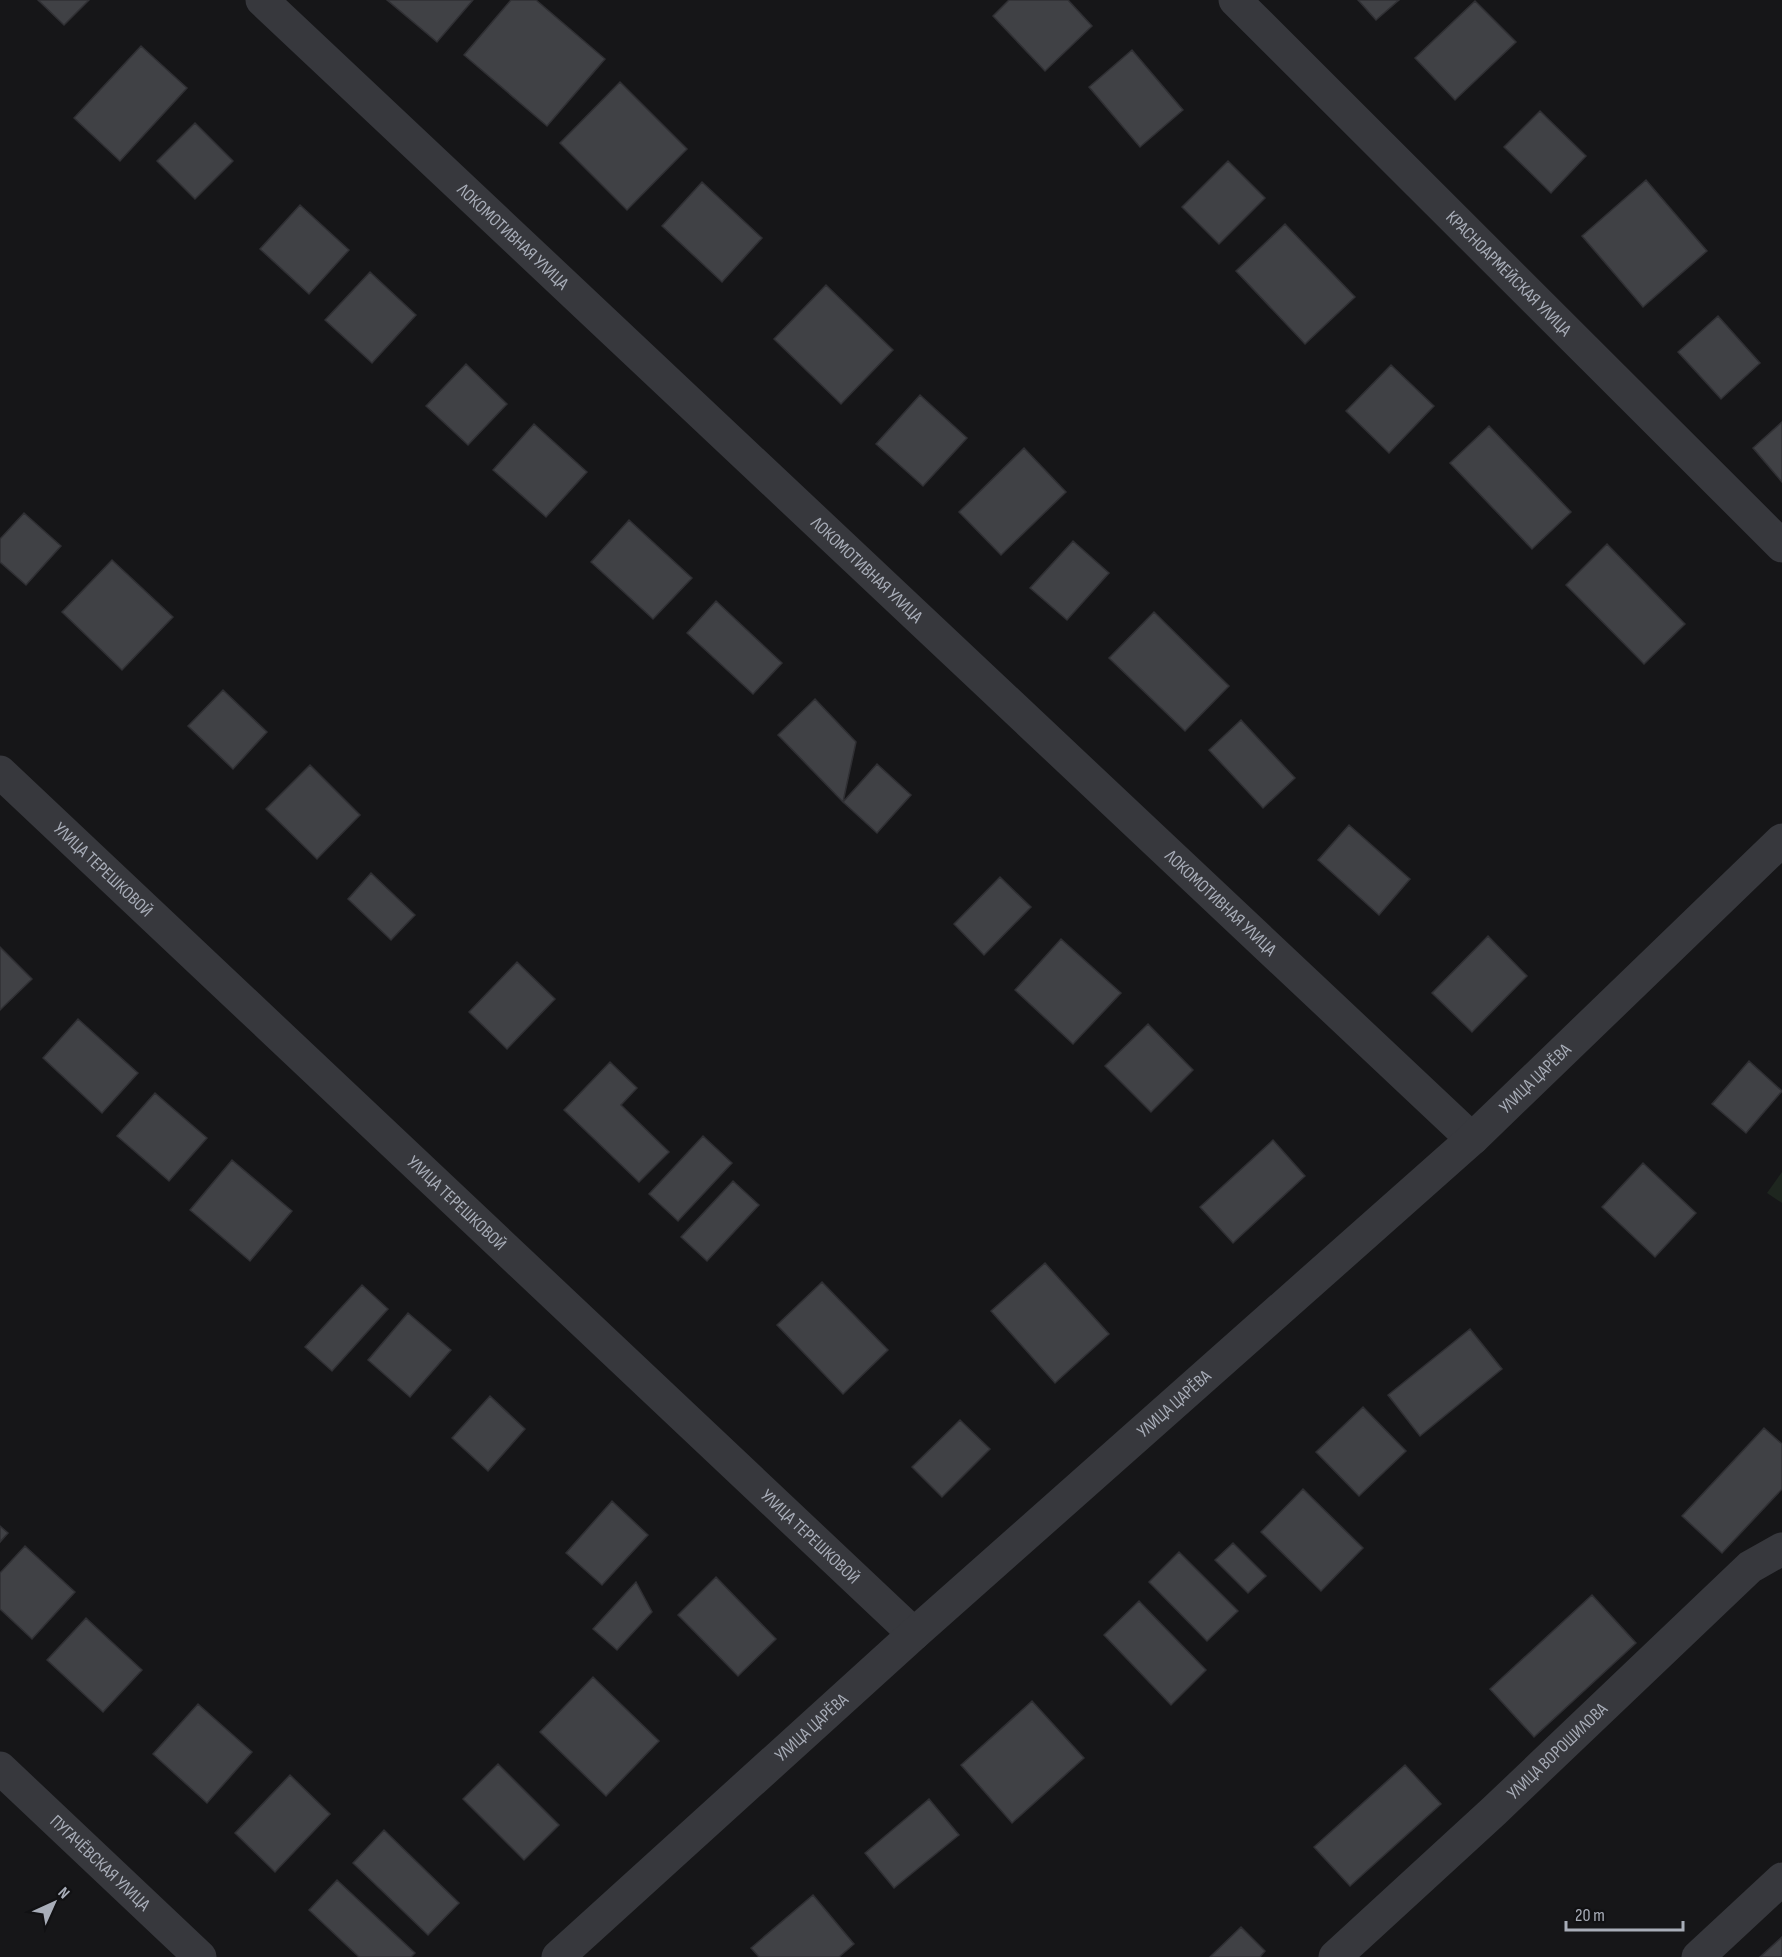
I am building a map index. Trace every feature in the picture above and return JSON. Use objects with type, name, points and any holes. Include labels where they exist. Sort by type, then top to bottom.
[{"type":"street","name":"ЛОКОМОТИВНАЯ УЛИЦА","points":[[262,0],[1472,1139]]},
{"type":"street","name":"КРАСНОАРМЕЙСКАЯ УЛИЦА","points":[[1235,0],[1782,546]]},
{"type":"street","name":"УЛИЦА ТЕРЕШКОВОЙ","points":[[0,772],[914,1634]]},
{"type":"street","name":"УЛИЦА ЦАРЁВА","points":[[558,1957],[914,1634],[1472,1139],[1782,840]]},
{"type":"street","name":"УЛИЦА ВОРОШИЛОВА","points":[[1335,1957],[1750,1567],[1782,1549]]},
{"type":"street","name":"ПУГАЧЁВСКАЯ УЛИЦА","points":[[0,1768],[200,1957]]},
{"type":"street","points":[[1698,1957],[1782,1879]]},
{"type":"shaded area","points":[[1782,1172],[1782,1203],[1767,1193]]},
{"type":"building","points":[[38,0],[89,0],[64,25]]},
{"type":"building","points":[[387,0],[473,0],[437,42]]},
{"type":"building","points":[[511,0],[536,0],[605,59],[547,126],[464,55]]},
{"type":"building","points":[[1009,0],[1068,0],[1092,26],[1045,71],[993,16]]},
{"type":"building","points":[[1358,0],[1399,0],[1376,20]]},
{"type":"building","points":[[1475,1],[1516,42],[1455,100],[1415,58]]},
{"type":"building","points":[[141,46],[187,88],[120,161],[74,118]]},
{"type":"building","points":[[1132,50],[1183,110],[1140,147],[1089,87]]},
{"type":"building","points":[[620,82],[687,149],[627,210],[560,143]]},
{"type":"building","points":[[1540,111],[1586,156],[1551,193],[1504,147]]},
{"type":"building","points":[[195,123],[233,161],[195,199],[157,161]]},
{"type":"building","points":[[1228,161],[1265,198],[1219,244],[1182,207]]},
{"type":"building","points":[[1646,180],[1707,251],[1643,307],[1582,236]]},
{"type":"building","points":[[702,182],[762,238],[722,282],[662,226]]},
{"type":"building","points":[[300,205],[349,250],[309,294],[260,249]]},
{"type":"building","points":[[1285,224],[1355,297],[1305,344],[1236,271]]},
{"type":"building","points":[[370,272],[416,315],[372,363],[325,320]]},
{"type":"building","points":[[826,285],[893,350],[841,404],[774,339]]},
{"type":"building","points":[[1718,316],[1760,363],[1721,399],[1678,352]]},
{"type":"building","points":[[466,364],[507,404],[468,445],[426,406]]},
{"type":"building","points":[[1391,365],[1434,406],[1389,453],[1346,411]]},
{"type":"building","points":[[920,395],[967,438],[923,486],[876,444]]},
{"type":"building","points":[[1782,422],[1782,482],[1753,448]]},
{"type":"building","points":[[534,424],[587,472],[546,517],[493,470]]},
{"type":"building","points":[[1489,426],[1571,512],[1532,549],[1450,463]]},
{"type":"building","points":[[1024,448],[1066,492],[1001,555],[959,512]]},
{"type":"building","points":[[24,513],[61,546],[26,585],[0,562],[0,539]]},
{"type":"building","points":[[629,520],[692,578],[653,619],[591,562]]},
{"type":"building","points":[[1073,541],[1109,573],[1067,620],[1030,588]]},
{"type":"building","points":[[1607,544],[1685,624],[1644,664],[1566,585]]},
{"type":"building","points":[[112,560],[173,617],[122,670],[62,612]]},
{"type":"building","points":[[716,601],[782,663],[753,694],[687,633]]},
{"type":"building","points":[[1154,612],[1229,686],[1185,731],[1109,658]]},
{"type":"building","points":[[223,690],[267,732],[233,769],[188,726]]},
{"type":"building","points":[[815,699],[856,742],[843,802],[778,735]]},
{"type":"building","points":[[1241,720],[1295,778],[1263,808],[1209,750]]},
{"type":"building","points":[[877,764],[911,795],[877,833],[843,802]]},
{"type":"building","points":[[310,765],[360,815],[317,859],[266,809]]},
{"type":"building","points":[[1349,825],[1410,879],[1379,915],[1318,860]]},
{"type":"building","points":[[371,873],[415,915],[391,940],[348,899]]},
{"type":"building","points":[[1000,877],[1031,907],[984,955],[954,924]]},
{"type":"building","points":[[1488,936],[1527,976],[1472,1032],[1432,993]]},
{"type":"building","points":[[1061,939],[1121,993],[1073,1044],[1015,990]]},
{"type":"building","points":[[0,947],[32,979],[0,1010]]},
{"type":"building","points":[[517,962],[555,999],[507,1049],[469,1012]]},
{"type":"building","points":[[78,1019],[138,1073],[102,1113],[43,1058]]},
{"type":"building","points":[[1148,1024],[1193,1070],[1151,1112],[1105,1066]]},
{"type":"building","points":[[1749,1061],[1782,1091],[1746,1133],[1712,1104]]},
{"type":"building","points":[[610,1062],[637,1088],[621,1105],[669,1152],[639,1182],[564,1110]]},
{"type":"building","points":[[155,1093],[207,1138],[169,1181],[117,1136]]},
{"type":"building","points":[[703,1136],[732,1163],[678,1221],[649,1194]]},
{"type":"building","points":[[1273,1140],[1305,1176],[1233,1243],[1200,1207]]},
{"type":"building","points":[[232,1160],[292,1211],[250,1261],[190,1210]]},
{"type":"building","points":[[1643,1163],[1696,1213],[1655,1257],[1602,1207]]},
{"type":"building","points":[[733,1181],[759,1205],[707,1261],[681,1237]]},
{"type":"building","points":[[1045,1263],[1109,1334],[1055,1383],[991,1311]]},
{"type":"building","points":[[822,1282],[888,1350],[843,1394],[777,1325]]},
{"type":"building","points":[[362,1285],[388,1309],[332,1371],[305,1347]]},
{"type":"building","points":[[408,1313],[451,1350],[410,1397],[368,1360]]},
{"type":"building","points":[[1470,1329],[1502,1369],[1420,1436],[1388,1395]]},
{"type":"building","points":[[490,1396],[525,1429],[488,1471],[452,1438]]},
{"type":"building","points":[[1363,1407],[1406,1451],[1359,1496],[1316,1452]]},
{"type":"building","points":[[960,1420],[990,1449],[942,1497],[912,1467]]},
{"type":"building","points":[[1764,1428],[1782,1444],[1782,1489],[1722,1553],[1682,1516]]},
{"type":"building","points":[[1303,1489],[1363,1548],[1321,1591],[1261,1532]]},
{"type":"building","points":[[612,1501],[648,1535],[602,1585],[566,1553]]},
{"type":"building","points":[[0,1526],[8,1533],[0,1542]]},
{"type":"building","points":[[1233,1543],[1266,1576],[1248,1593],[1215,1560]]},
{"type":"building","points":[[25,1546],[75,1592],[32,1639],[0,1609],[0,1573]]},
{"type":"building","points":[[1179,1552],[1238,1611],[1207,1641],[1149,1582]]},
{"type":"building","points":[[716,1577],[776,1639],[738,1676],[678,1615]]},
{"type":"building","points":[[636,1582],[652,1612],[617,1650],[593,1629]]},
{"type":"building","points":[[1592,1595],[1636,1643],[1534,1737],[1490,1689]]},
{"type":"building","points":[[1139,1601],[1206,1670],[1171,1705],[1104,1635]]},
{"type":"building","points":[[86,1618],[142,1670],[103,1712],[47,1660]]},
{"type":"building","points":[[593,1677],[659,1741],[606,1796],[540,1732]]},
{"type":"building","points":[[1032,1701],[1084,1758],[1012,1823],[961,1765]]},
{"type":"building","points":[[198,1704],[252,1752],[207,1803],[153,1754]]},
{"type":"building","points":[[498,1764],[559,1825],[524,1860],[463,1799]]},
{"type":"building","points":[[1405,1765],[1441,1804],[1350,1886],[1314,1847]]},
{"type":"building","points":[[290,1775],[330,1814],[275,1872],[235,1833]]},
{"type":"building","points":[[929,1799],[959,1835],[894,1888],[865,1853]]},
{"type":"building","points":[[384,1830],[459,1903],[428,1935],[353,1863]]},
{"type":"building","points":[[337,1880],[415,1953],[411,1957],[359,1957],[309,1910]]},
{"type":"building","points":[[813,1895],[854,1944],[839,1957],[759,1957],[751,1948]]},
{"type":"building","points":[[1241,1927],[1265,1951],[1260,1957],[1210,1957]]},
{"type":"building","points":[[1782,1937],[1782,1957],[1760,1957]]}]
